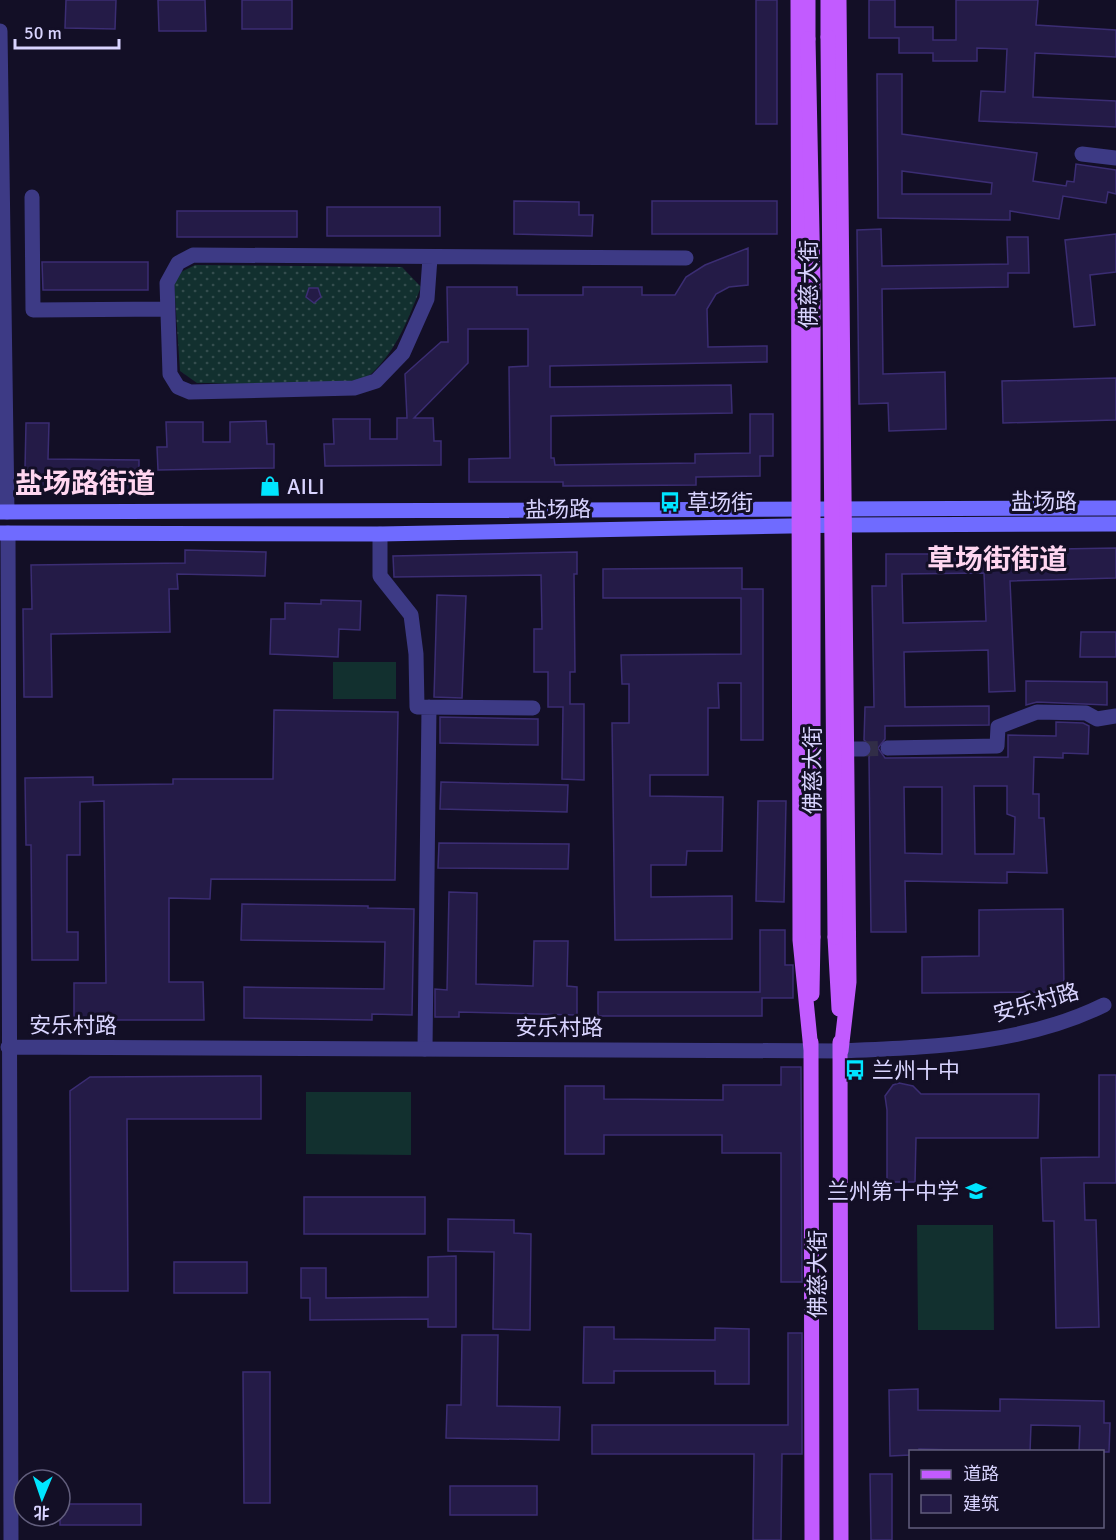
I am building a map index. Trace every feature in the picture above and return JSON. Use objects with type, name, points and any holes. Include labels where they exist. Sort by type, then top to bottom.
[{"type":"main road","points":[[798,0],[800,940],[811,1050]]},
{"type":"main road","name":"佛慈大街","points":[[808,0],[813,282],[812,1540]]},
{"type":"main road","name":"佛慈大街","points":[[828,0],[836,937],[841,1051],[841,1540]]},
{"type":"main road","points":[[838,0],[845,525],[855,749],[849,982],[841,1051]]},
{"type":"main road","name":"盐场路","points":[[3,512],[1116,508]]},
{"type":"main road","name":"盐场路","points":[[4,533],[380,534],[845,525],[1116,524]]},
{"type":"street","points":[[0,31],[3,512]]},
{"type":"street","points":[[1082,154],[1116,158]]},
{"type":"street","points":[[32,197],[33,310],[168,309]]},
{"type":"street","points":[[430,258],[427,299],[403,353],[376,381],[354,388],[190,392],[178,387],[170,374],[167,283],[178,263],[193,255],[686,258]]},
{"type":"street","points":[[4,533],[11,1540]]},
{"type":"street","points":[[380,534],[380,576],[411,615],[416,654],[417,707],[533,708]]},
{"type":"street","points":[[425,1049],[429,707]]},
{"type":"street","points":[[888,748],[997,746],[998,727],[1037,712],[1086,713],[1097,719],[1116,716]]},
{"type":"street","name":"安乐村路","points":[[8,1047],[841,1051],[966,1043],[1075,1019],[1104,1005]]},
{"type":"green space","points":[[195,265],[402,267],[421,287],[401,334],[388,355],[371,374],[340,383],[260,385],[197,383],[180,371],[174,282],[181,272]]},
{"type":"green space","points":[[333,662],[396,662],[396,699],[333,699]]},
{"type":"green space","points":[[306,1092],[411,1092],[411,1155],[306,1154]]},
{"type":"green space","points":[[917,1225],[993,1225],[994,1330],[918,1330]]},
{"type":"building","points":[[66,0],[116,0],[115,29],[65,28]]},
{"type":"building","points":[[158,0],[205,0],[206,31],[159,31]]},
{"type":"building","points":[[242,0],[292,0],[292,29],[242,29]]},
{"type":"building","points":[[756,0],[777,0],[777,124],[756,124]]},
{"type":"building","points":[[869,0],[895,0],[895,27],[933,27],[933,40],[956,40],[956,0],[1038,0],[1036,25],[1116,30],[1116,57],[1035,53],[1033,97],[1116,101],[1116,127],[979,121],[981,91],[1005,92],[1007,49],[977,48],[977,61],[933,61],[933,53],[899,53],[899,38],[869,38]]},
{"type":"building","points":[[877,74],[902,74],[902,134],[1037,153],[1033,181],[1066,186],[1067,181],[1074,182],[1076,164],[1116,170],[1116,194],[1108,192],[1106,203],[1063,196],[1059,219],[1010,211],[1010,220],[878,218]],"holes":[[[902,171],[992,183],[991,194],[902,194]]]},
{"type":"building","points":[[514,201],[579,202],[579,215],[593,215],[592,236],[514,234]]},
{"type":"building","points":[[652,201],[777,201],[777,234],[652,234]]},
{"type":"building","points":[[327,207],[440,207],[440,236],[327,236]]},
{"type":"building","points":[[177,211],[297,211],[297,237],[177,237]]},
{"type":"building","points":[[881,229],[882,266],[1008,264],[1007,237],[1028,237],[1029,273],[1008,273],[1008,287],[882,289],[883,374],[945,372],[946,429],[889,431],[888,403],[859,404],[857,230]]},
{"type":"building","points":[[1116,234],[1116,272],[1090,275],[1095,325],[1074,327],[1065,240]]},
{"type":"building","points":[[748,248],[748,285],[729,287],[716,294],[707,309],[708,347],[767,346],[767,362],[550,366],[550,387],[731,385],[732,413],[551,416],[551,458],[554,458],[555,465],[695,463],[695,454],[750,453],[750,414],[773,414],[773,456],[760,456],[760,476],[696,477],[696,485],[563,486],[563,482],[469,482],[469,459],[510,458],[509,367],[528,366],[528,329],[468,329],[468,363],[414,418],[433,418],[434,441],[441,441],[441,465],[325,466],[324,444],[334,444],[333,419],[370,419],[370,439],[397,439],[397,418],[407,418],[405,374],[441,342],[448,342],[447,287],[517,287],[517,295],[583,295],[583,287],[642,287],[642,295],[675,295],[686,277],[705,265]]},
{"type":"building","points":[[42,262],[148,262],[148,290],[43,290]]},
{"type":"building","points":[[309,288],[318,288],[321,297],[314,303],[306,297]]},
{"type":"building","points":[[1116,378],[1116,420],[1003,423],[1002,381]]},
{"type":"building","points":[[266,421],[267,444],[274,444],[274,468],[158,470],[157,447],[167,447],[166,422],[203,422],[203,442],[230,442],[230,422]]},
{"type":"building","points":[[26,423],[49,423],[48,459],[139,460],[139,491],[34,490],[34,469],[25,469]]},
{"type":"building","points":[[1116,548],[1116,578],[1010,581],[1015,691],[989,692],[988,650],[904,652],[905,707],[989,706],[989,725],[885,726],[885,739],[878,748],[885,758],[1008,757],[1008,735],[1056,736],[1056,722],[1083,723],[1089,726],[1088,754],[1063,753],[1063,758],[1034,757],[1033,794],[1039,794],[1039,818],[1044,818],[1047,873],[1007,872],[1007,883],[905,881],[906,932],[871,932],[869,757],[873,748],[864,740],[865,707],[874,707],[872,586],[886,586],[886,554],[983,554],[983,551]],"holes":[[[984,573],[986,621],[903,623],[902,574]],[[974,786],[1007,786],[1007,814],[1015,817],[1014,854],[975,854]],[[904,787],[942,787],[942,854],[905,853]]]},
{"type":"building","points":[[185,550],[266,552],[265,576],[177,574],[178,589],[169,589],[170,632],[51,634],[52,697],[24,697],[23,609],[32,609],[31,565],[185,563]]},
{"type":"building","points":[[577,552],[577,574],[574,574],[575,672],[570,672],[570,704],[584,704],[584,780],[562,779],[563,707],[548,707],[548,672],[534,672],[534,629],[542,629],[541,575],[394,577],[393,556]]},
{"type":"building","points":[[742,568],[742,589],[763,589],[763,740],[741,740],[741,683],[718,683],[719,708],[708,708],[708,775],[650,775],[650,796],[723,797],[722,851],[687,851],[686,865],[651,865],[651,897],[732,896],[732,939],[615,940],[612,723],[629,723],[629,684],[622,684],[621,655],[741,654],[741,598],[603,598],[603,569]]},
{"type":"building","points":[[437,595],[466,596],[462,698],[434,697]]},
{"type":"building","points":[[321,600],[361,601],[360,630],[339,629],[338,657],[270,654],[271,619],[285,619],[285,603],[321,604]]},
{"type":"building","points":[[1081,632],[1116,632],[1116,657],[1080,657]]},
{"type":"building","points":[[1026,681],[1107,682],[1107,705],[1037,702],[1026,705]]},
{"type":"building","points":[[274,710],[398,712],[395,880],[211,879],[210,899],[169,898],[169,982],[203,982],[204,1020],[74,1020],[74,983],[106,983],[104,801],[80,802],[80,855],[67,855],[67,932],[78,932],[78,960],[32,960],[31,845],[26,845],[25,778],[93,777],[93,785],[173,784],[173,779],[273,779]]},
{"type":"building","points":[[440,717],[538,719],[538,745],[440,743]]},
{"type":"building","points":[[441,782],[568,785],[567,812],[440,809]]},
{"type":"building","points":[[758,801],[786,801],[784,902],[756,901]]},
{"type":"building","points":[[439,843],[569,844],[568,869],[438,868]]},
{"type":"building","points":[[449,892],[477,893],[476,984],[533,986],[534,941],[568,941],[567,986],[577,987],[577,1015],[459,1012],[459,1017],[435,1017],[435,989],[447,990]]},
{"type":"building","points":[[242,904],[414,909],[412,1015],[372,1014],[372,1020],[244,1018],[244,987],[384,989],[385,942],[241,940]]},
{"type":"building","points":[[1063,909],[1064,992],[922,993],[922,957],[979,956],[979,910]]},
{"type":"building","points":[[760,930],[785,930],[785,965],[793,965],[793,998],[762,998],[762,1016],[598,1016],[598,992],[760,992]]},
{"type":"building","points":[[781,1067],[801,1067],[802,1282],[781,1282],[781,1153],[722,1153],[722,1135],[604,1135],[604,1154],[565,1154],[565,1086],[604,1086],[604,1099],[723,1100],[723,1085],[781,1085]]},
{"type":"building","points":[[1099,1075],[1116,1075],[1116,1183],[1084,1183],[1085,1220],[1096,1220],[1099,1327],[1056,1328],[1054,1221],[1043,1221],[1041,1158],[1099,1157]]},
{"type":"building","points":[[261,1076],[261,1119],[127,1119],[128,1291],[71,1291],[70,1091],[90,1077]]},
{"type":"building","points":[[899,1083],[913,1086],[921,1094],[1039,1094],[1038,1138],[916,1138],[915,1182],[887,1182],[885,1096],[893,1085]]},
{"type":"building","points":[[304,1197],[425,1197],[425,1234],[304,1234]]},
{"type":"building","points":[[448,1219],[514,1220],[514,1233],[531,1234],[530,1330],[493,1329],[494,1252],[448,1251]]},
{"type":"building","points":[[456,1256],[456,1327],[428,1327],[428,1319],[310,1320],[310,1298],[301,1298],[301,1268],[326,1268],[326,1298],[428,1297],[428,1257]]},
{"type":"building","points":[[174,1262],[247,1262],[247,1293],[174,1293]]},
{"type":"building","points":[[584,1327],[614,1327],[614,1339],[715,1340],[715,1328],[749,1329],[749,1384],[715,1384],[715,1371],[614,1371],[614,1383],[583,1383]]},
{"type":"building","points":[[788,1333],[802,1333],[802,1454],[782,1454],[781,1540],[753,1540],[754,1454],[592,1454],[592,1425],[788,1425]]},
{"type":"building","points":[[462,1335],[498,1335],[497,1406],[560,1407],[559,1440],[446,1438],[447,1405],[461,1405]]},
{"type":"building","points":[[243,1372],[270,1372],[270,1503],[244,1503]]},
{"type":"building","points":[[918,1389],[918,1410],[1000,1411],[1000,1399],[1104,1401],[1104,1423],[1110,1423],[1109,1452],[1079,1450],[1080,1426],[1031,1425],[1030,1450],[919,1449],[909,1450],[909,1455],[890,1456],[889,1390]]},
{"type":"building","points":[[870,1474],[892,1474],[892,1540],[871,1540]]},
{"type":"building","points":[[450,1486],[537,1486],[537,1515],[450,1515]]},
{"type":"building","points":[[72,1504],[141,1504],[141,1525],[72,1525]]},
{"type":"tunnel","points":[[863,749],[888,748]]},
{"type":"place","name":"AILI","points":[[270,486]]},
{"type":"place","name":"草场街","points":[[670,502]]},
{"type":"place","name":"兰州十中","points":[[855,1070]]},
{"type":"place","name":"兰州第十中学","points":[[976,1191]]},
{"type":"district","name":"盐场路街道","points":[[85,483]]},
{"type":"district","name":"草场街街道","points":[[997,559]]}]
